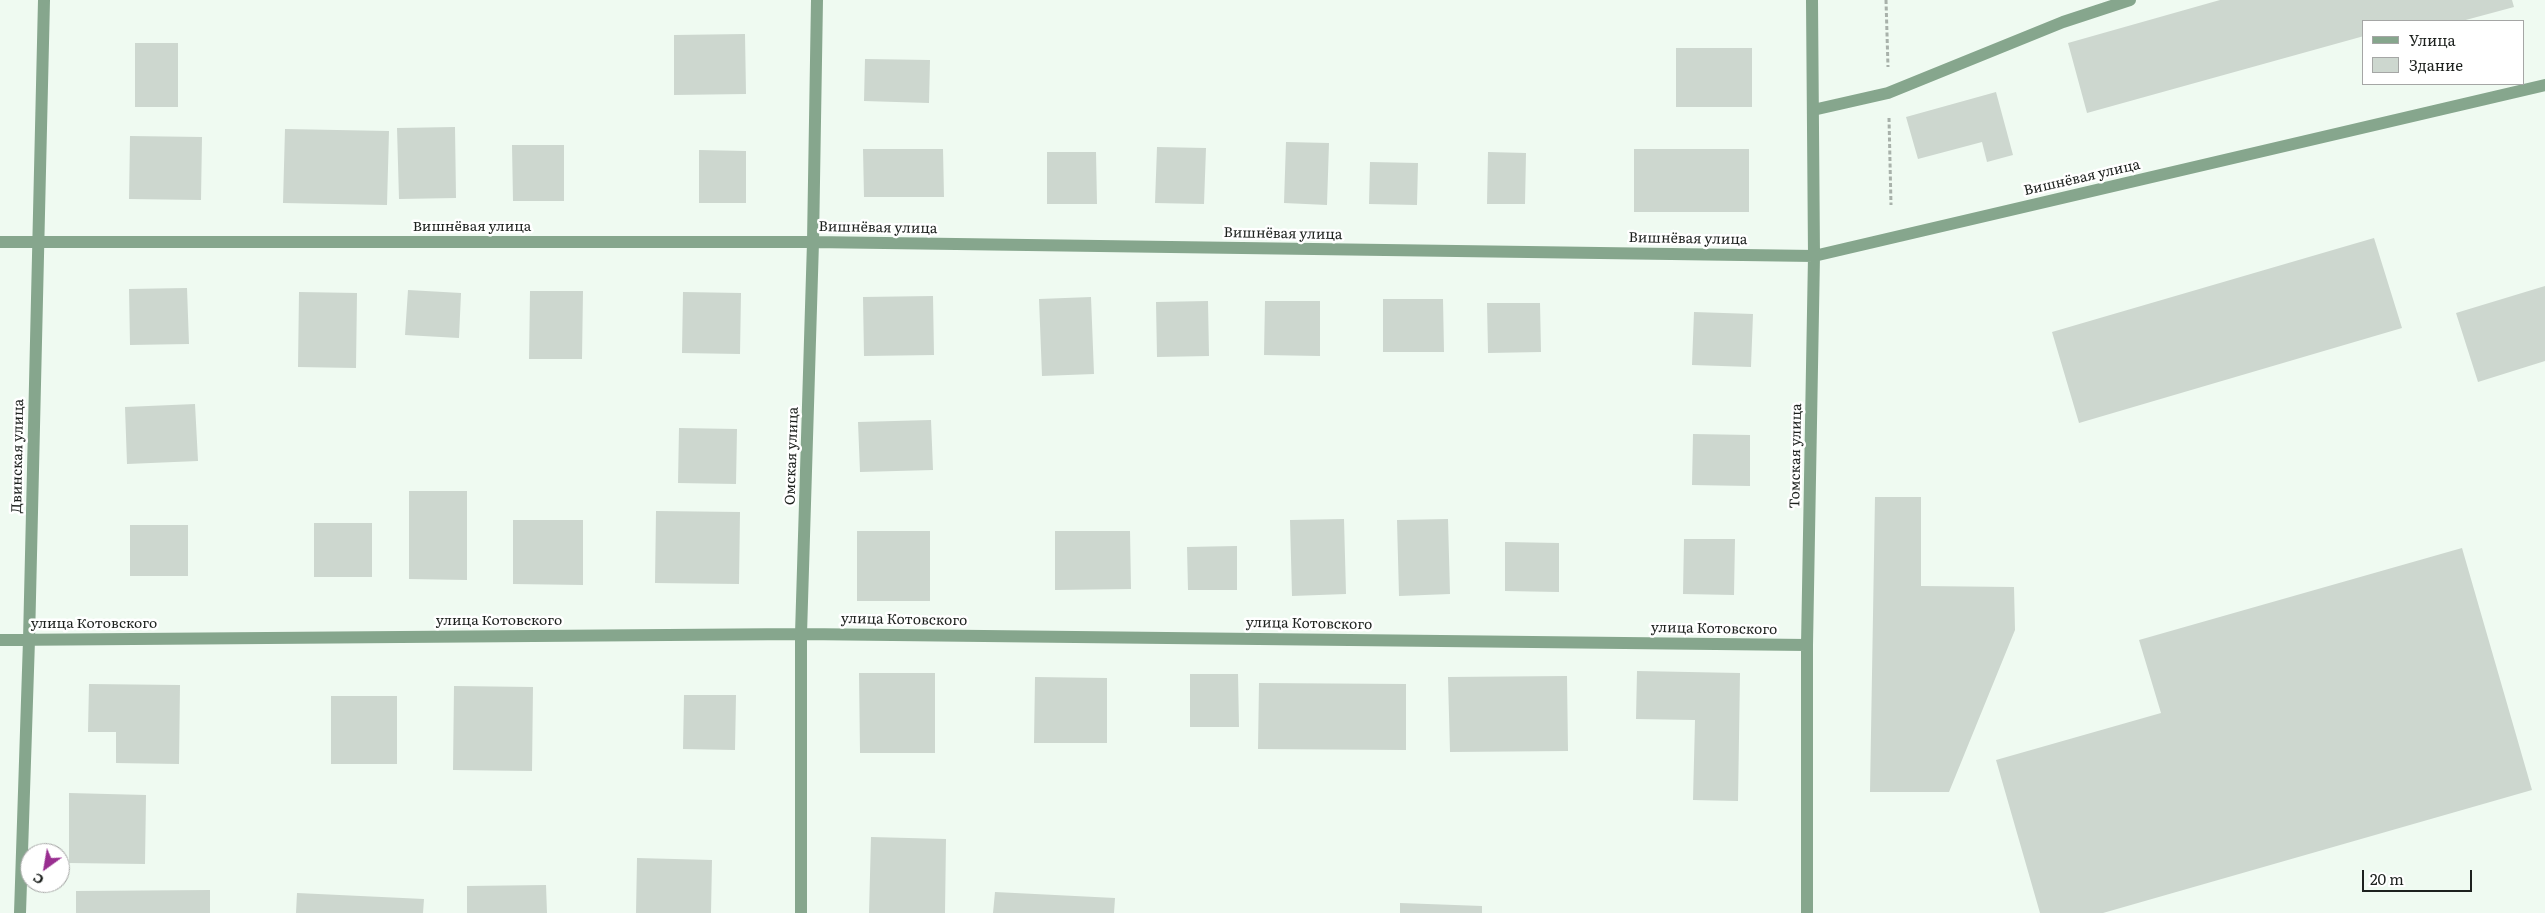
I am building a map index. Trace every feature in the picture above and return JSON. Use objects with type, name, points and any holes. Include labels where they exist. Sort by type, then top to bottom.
[{"type":"street","name":"Двинская улица","points":[[20,913],[29,640],[44,0]]},
{"type":"street","name":"Омская улица","points":[[801,913],[802,634],[813,242],[817,0]]},
{"type":"street","name":"Томская улица","points":[[1807,913],[1808,645],[1814,256],[1812,0]]},
{"type":"street","points":[[1813,110],[1888,93],[2063,22],[2130,0]]},
{"type":"street","name":"Вишнёвая улица","points":[[0,242],[813,242],[1814,256],[2545,85]]},
{"type":"street","name":"улица Котовского","points":[[0,640],[802,634],[1808,645]]},
{"type":"building","points":[[2220,0],[2512,0],[2514,7],[2466,20],[2362,20],[2362,37],[2087,113],[2068,43]]},
{"type":"building","points":[[745,34],[746,94],[674,95],[674,35]]},
{"type":"building","points":[[135,43],[178,43],[178,107],[135,107]]},
{"type":"building","points":[[1676,48],[1752,48],[1752,107],[1676,107]]},
{"type":"building","points":[[865,59],[930,60],[929,103],[864,101]]},
{"type":"building","points":[[1996,92],[2013,155],[1987,162],[1982,142],[1918,159],[1906,117]]},
{"type":"building","points":[[455,127],[456,198],[399,199],[397,128]]},
{"type":"building","points":[[285,129],[389,131],[387,205],[283,203]]},
{"type":"building","points":[[130,136],[202,137],[201,200],[129,199]]},
{"type":"building","points":[[1286,142],[1329,143],[1327,205],[1284,203]]},
{"type":"building","points":[[512,145],[564,145],[564,201],[513,201]]},
{"type":"building","points":[[1157,147],[1206,148],[1204,204],[1155,203]]},
{"type":"building","points":[[863,149],[943,149],[944,197],[864,197]]},
{"type":"building","points":[[1634,149],[1749,149],[1749,212],[1634,212]]},
{"type":"building","points":[[699,150],[746,151],[746,203],[699,203]]},
{"type":"building","points":[[1047,152],[1096,152],[1097,204],[1047,204]]},
{"type":"building","points":[[1488,152],[1526,153],[1525,204],[1487,204]]},
{"type":"building","points":[[1370,162],[1418,163],[1417,205],[1369,204]]},
{"type":"building","points":[[2374,238],[2402,328],[2079,423],[2052,332]]},
{"type":"building","points":[[2545,286],[2545,361],[2478,382],[2456,313]]},
{"type":"building","points":[[187,288],[189,344],[130,345],[129,289]]},
{"type":"building","points":[[408,290],[461,293],[459,338],[405,335]]},
{"type":"building","points":[[530,291],[583,291],[582,359],[529,359]]},
{"type":"building","points":[[299,292],[357,293],[356,368],[298,367]]},
{"type":"building","points":[[683,292],[741,293],[740,354],[682,353]]},
{"type":"building","points":[[933,296],[934,355],[864,356],[863,297]]},
{"type":"building","points":[[1091,297],[1094,374],[1042,376],[1039,299]]},
{"type":"building","points":[[1383,299],[1443,299],[1444,352],[1383,352]]},
{"type":"building","points":[[1208,301],[1209,356],[1157,357],[1156,302]]},
{"type":"building","points":[[1265,301],[1320,301],[1320,356],[1264,355]]},
{"type":"building","points":[[1487,303],[1540,303],[1541,352],[1488,353]]},
{"type":"building","points":[[1694,312],[1753,314],[1751,367],[1692,365]]},
{"type":"building","points":[[195,404],[198,461],[127,464],[125,407]]},
{"type":"building","points":[[931,420],[933,470],[860,472],[858,422]]},
{"type":"building","points":[[679,428],[737,429],[736,484],[678,483]]},
{"type":"building","points":[[1693,434],[1750,435],[1750,486],[1692,485]]},
{"type":"building","points":[[409,491],[467,491],[467,580],[409,579]]},
{"type":"building","points":[[1875,497],[1921,497],[1921,586],[2014,587],[2015,630],[1949,792],[1870,792]]},
{"type":"building","points":[[656,511],[740,512],[739,584],[655,583]]},
{"type":"building","points":[[1344,519],[1346,594],[1292,596],[1290,520]]},
{"type":"building","points":[[1448,519],[1450,594],[1399,596],[1397,520]]},
{"type":"building","points":[[513,520],[583,520],[583,585],[513,584]]},
{"type":"building","points":[[314,523],[372,523],[372,577],[314,577]]},
{"type":"building","points":[[130,525],[188,525],[188,576],[130,576]]},
{"type":"building","points":[[857,531],[930,531],[930,601],[857,601]]},
{"type":"building","points":[[1055,531],[1130,531],[1131,589],[1055,590]]},
{"type":"building","points":[[1684,539],[1735,539],[1734,595],[1683,594]]},
{"type":"building","points":[[1505,542],[1559,543],[1559,592],[1505,591]]},
{"type":"building","points":[[1237,546],[1237,590],[1188,590],[1187,547]]},
{"type":"building","points":[[2462,548],[2532,790],[2103,913],[2040,913],[1996,760],[2161,713],[2139,640]]},
{"type":"building","points":[[1637,671],[1740,673],[1738,801],[1693,800],[1695,720],[1636,719]]},
{"type":"building","points":[[859,673],[935,673],[935,753],[860,753]]},
{"type":"building","points":[[1190,674],[1238,674],[1239,727],[1190,727]]},
{"type":"building","points":[[1567,676],[1568,751],[1450,752],[1448,677]]},
{"type":"building","points":[[1035,677],[1107,678],[1107,743],[1034,743]]},
{"type":"building","points":[[1259,683],[1406,684],[1406,750],[1258,749]]},
{"type":"building","points":[[89,684],[180,685],[179,764],[116,763],[116,732],[88,732]]},
{"type":"building","points":[[454,686],[533,687],[532,771],[453,770]]},
{"type":"building","points":[[684,695],[736,695],[735,750],[683,749]]},
{"type":"building","points":[[331,696],[397,696],[397,764],[331,764]]},
{"type":"building","points":[[69,793],[146,795],[145,864],[70,863]]},
{"type":"building","points":[[871,837],[946,839],[945,913],[869,913]]},
{"type":"building","points":[[637,858],[712,860],[711,913],[636,913]]},
{"type":"building","points":[[546,885],[547,913],[467,913],[467,886]]},
{"type":"building","points":[[210,890],[210,913],[76,913],[76,891]]},
{"type":"building","points":[[995,892],[1115,898],[1114,913],[993,913]]},
{"type":"building","points":[[297,893],[424,899],[423,913],[296,913]]},
{"type":"building","points":[[1400,903],[1482,906],[1482,913],[1400,913]]}]
